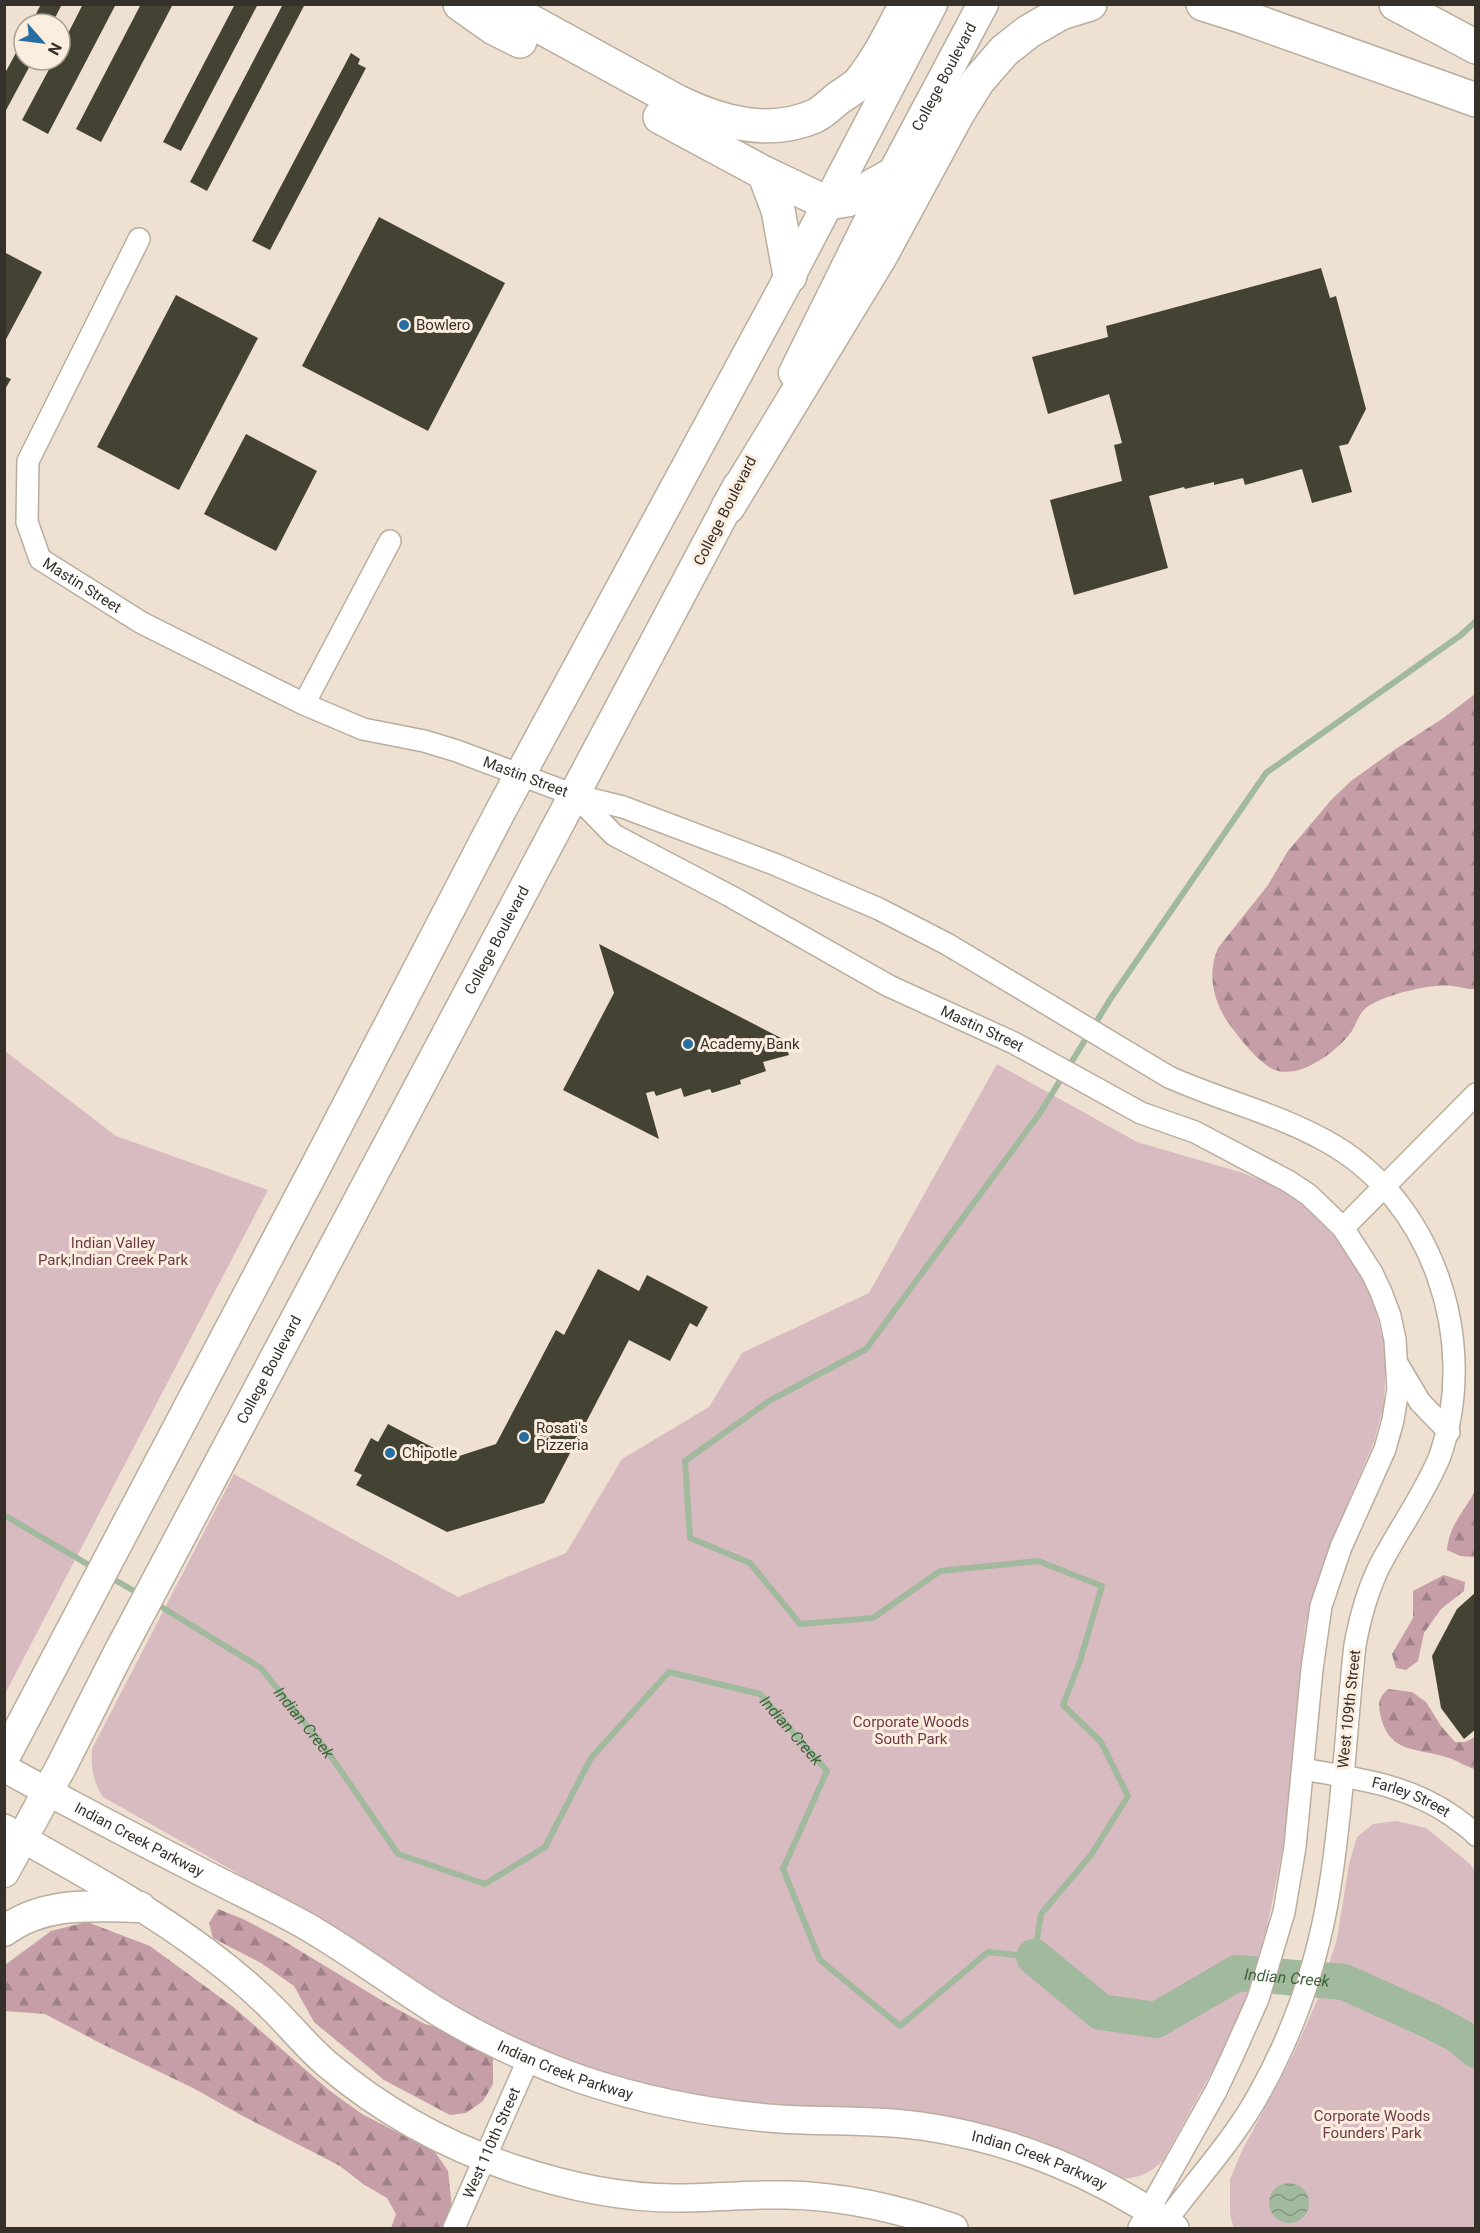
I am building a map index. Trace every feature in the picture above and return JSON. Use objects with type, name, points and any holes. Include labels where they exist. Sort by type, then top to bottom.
[{"type":"highway","points":[[460,4],[494,28],[764,173],[827,203],[848,200],[892,175]]},
{"type":"highway","points":[[499,4],[709,117],[737,124],[766,126],[789,123],[816,115],[858,84],[885,43],[906,4]]},
{"type":"highway","points":[[728,507],[880,257],[958,113],[978,81],[1004,51],[1028,32],[1061,13],[1090,4]]},
{"type":"highway","points":[[1203,4],[1476,100]]},
{"type":"highway","points":[[1396,4],[1476,47]]},
{"type":"highway","points":[[764,173],[777,210],[790,276]]},
{"type":"main road","points":[[4,1758],[520,775],[790,276],[932,4]]},
{"type":"main road","name":"College Boulevard","points":[[4,1872],[14,1833],[47,1792],[728,507],[892,175],[983,4]]},
{"type":"main road","points":[[4,1930],[16,1922],[56,1908],[75,1905],[140,1907]]},
{"type":"street","name":"Mastin Street","points":[[139,239],[28,461],[27,522],[40,559],[142,623],[304,704],[363,729],[424,741],[574,795],[623,807],[779,866],[879,909],[947,944],[1169,1077],[1325,1140],[1347,1154],[1383,1187]]},
{"type":"street","points":[[304,704],[390,541]]},
{"type":"street","name":"Mastin Street","points":[[574,795],[615,835],[732,897],[889,986],[1014,1043],[1141,1113],[1196,1132],[1288,1180],[1309,1195],[1343,1228]]},
{"type":"street","points":[[1158,2224],[1268,1970],[1284,1912],[1295,1846],[1312,1668],[1321,1606],[1341,1547],[1385,1449],[1396,1400],[1398,1364],[1390,1316],[1372,1273],[1343,1228],[1476,1094]]},
{"type":"street","name":"West 109th Street","points":[[1158,2224],[1241,2124],[1272,2068],[1302,1998],[1326,1907],[1334,1858],[1355,1645],[1360,1619],[1378,1570],[1428,1481],[1449,1432],[1455,1411],[1458,1383],[1454,1326],[1440,1272],[1428,1245],[1397,1200],[1383,1187]]},
{"type":"street","points":[[1398,1364],[1420,1402],[1449,1432]]},
{"type":"street","name":"Indian Creek Parkway","points":[[4,1768],[303,1925],[353,1954],[466,2028],[577,2078],[619,2092],[679,2106],[730,2114],[920,2126],[968,2135],[1054,2162],[1104,2184],[1158,2224]]},
{"type":"street","name":"Farley Street","points":[[1303,1769],[1386,1784],[1421,1797],[1438,1806],[1476,1835]]},
{"type":"street","points":[[14,1833],[140,1907],[211,1955],[274,2010],[324,2062],[384,2107],[414,2125],[485,2159],[549,2180],[633,2195],[673,2198],[788,2195],[833,2198],[874,2205],[925,2218],[954,2229]]},
{"type":"street","name":"West 110th Street","points":[[454,2229],[530,2058]]},
{"type":"green space","points":[[1475,694],[1475,989],[1433,986],[1384,999],[1366,1008],[1349,1035],[1316,1063],[1295,1071],[1285,1072],[1269,1067],[1242,1041],[1218,1004],[1212,976],[1218,948],[1268,885],[1288,851],[1332,799],[1351,781]]},
{"type":"green space","name":"Indian Valley Park;Indian Creek Park","points":[[5,1051],[116,1136],[268,1190],[5,1694]]},
{"type":"green space","name":"Corporate Woods South Park","points":[[997,1064],[1137,1142],[1240,1172],[1273,1185],[1307,1208],[1349,1251],[1367,1282],[1386,1356],[1384,1404],[1374,1442],[1318,1577],[1305,1628],[1290,1795],[1283,1848],[1267,1927],[1244,2004],[1221,2055],[1162,2162],[1141,2175],[1117,2178],[760,2107],[681,2095],[610,2077],[536,2050],[471,2018],[336,1929],[103,1797],[93,1774],[92,1749],[234,1474],[458,1597],[566,1553],[622,1459],[709,1407],[742,1353],[869,1293]]},
{"type":"green space","points":[[1475,1491],[1475,1557],[1460,1556],[1447,1550],[1448,1541],[1454,1526]]},
{"type":"green space","points":[[1444,1575],[1465,1582],[1464,1591],[1441,1609],[1424,1633],[1418,1661],[1406,1670],[1396,1668],[1392,1654],[1413,1618],[1413,1591]]},
{"type":"green space","points":[[1388,1689],[1412,1692],[1426,1702],[1441,1726],[1455,1742],[1465,1742],[1475,1737],[1475,1769],[1449,1758],[1397,1743],[1384,1727],[1380,1713],[1381,1697]]},
{"type":"green space","name":"Corporate Woods Founders' Park","points":[[1396,1821],[1426,1828],[1469,1863],[1475,1871],[1475,2228],[1234,2228],[1230,2215],[1230,2179],[1243,2149],[1293,2055],[1319,1996],[1337,1939],[1349,1864],[1357,1837],[1373,1824]]},
{"type":"green space","points":[[218,1909],[279,1938],[425,2024],[459,2034],[493,2056],[493,2084],[483,2101],[466,2113],[450,2115],[384,2080],[314,2022],[294,1986],[261,1963],[213,1938],[209,1923]]},
{"type":"green space","points":[[87,1922],[150,1946],[232,2006],[330,2091],[362,2114],[435,2152],[448,2171],[452,2208],[445,2228],[391,2228],[396,2214],[387,2198],[363,2184],[340,2166],[195,2089],[45,2014],[5,2011],[5,1965],[51,1931]]},
{"type":"water","points":[[1289,2183],[1297,2184],[1303,2189],[1308,2195],[1308,2211],[1303,2217],[1297,2222],[1289,2223],[1281,2222],[1275,2217],[1270,2211],[1269,2203],[1270,2195],[1275,2189],[1281,2184]]},
{"type":"building","points":[[41,4],[62,4],[58,12],[37,12]]},
{"type":"building","points":[[83,4],[116,4],[48,134],[22,120],[48,72],[72,72],[72,26]]},
{"type":"building","points":[[141,4],[173,4],[101,142],[76,129]]},
{"type":"building","points":[[235,4],[258,4],[181,151],[163,142]]},
{"type":"building","points":[[283,4],[305,4],[207,191],[190,182]]},
{"type":"building","points":[[351,53],[360,59],[358,64],[366,68],[270,250],[252,241]]},
{"type":"building","points":[[12,60],[12,72],[27,72],[4,114],[4,75]]},
{"type":"building","name":"Bowlero","points":[[379,217],[505,283],[428,431],[302,366]]},
{"type":"building","points":[[4,252],[42,272],[4,343]]},
{"type":"building","points":[[1321,268],[1330,298],[1336,296],[1366,409],[1348,444],[1339,446],[1352,492],[1312,503],[1302,469],[1245,485],[1243,478],[1214,485],[1214,482],[1185,489],[1184,487],[1149,496],[1168,568],[1074,595],[1050,500],[1122,481],[1114,445],[1122,443],[1109,394],[1048,414],[1032,357],[1108,337],[1106,326]]},
{"type":"building","points":[[176,295],[258,338],[179,490],[97,447]]},
{"type":"building","points":[[4,376],[11,379],[4,391]]},
{"type":"building","points":[[246,434],[317,471],[276,551],[204,514]]},
{"type":"building","name":"Academy Bank","points":[[599,944],[795,1047],[787,1049],[789,1055],[763,1062],[766,1071],[740,1080],[741,1084],[712,1093],[710,1089],[684,1097],[681,1088],[656,1096],[654,1091],[646,1093],[659,1139],[563,1090],[614,993]]},
{"type":"building","points":[[598,1269],[639,1291],[647,1275],[708,1307],[697,1327],[690,1323],[670,1361],[629,1340],[544,1503],[447,1532],[356,1485],[362,1475],[354,1471],[371,1438],[378,1442],[388,1424],[453,1458],[496,1444],[556,1330],[564,1335]]},
{"type":"building","points":[[1476,1592],[1476,1729],[1464,1739],[1441,1708],[1432,1656],[1457,1609]]},
{"type":"waterway","points":[[155,1603],[261,1668],[328,1752],[398,1854],[485,1884],[545,1847],[591,1758],[669,1672],[760,1694],[827,1771],[783,1869],[820,1960],[900,2026],[988,1952],[1034,1957],[1041,1914],[1091,1855],[1128,1796],[1101,1742],[1063,1705],[1080,1661],[1102,1586],[1038,1561],[940,1571],[873,1618],[800,1624],[750,1563],[690,1538],[685,1461],[769,1401],[866,1349],[1040,1113],[1111,998],[1266,773],[1461,635],[1476,621]]},
{"type":"waterway","name":"Indian Creek","points":[[4,1515],[94,1568]]},
{"type":"waterway","name":"Indian Creek","points":[[108,1576],[141,1595]]},
{"type":"waterway","name":"Indian Creek","points":[[1034,1957],[1101,2012],[1156,2020],[1237,1973],[1344,1982],[1433,2022],[1459,2036],[1476,2050]]},
{"type":"place","name":"Bowlero","points":[[404,325]]},
{"type":"place","name":"Academy Bank","points":[[688,1044]]},
{"type":"place","name":"Rosati's Pizzeria","points":[[524,1437]]},
{"type":"place","name":"Chipotle","points":[[390,1453]]}]
